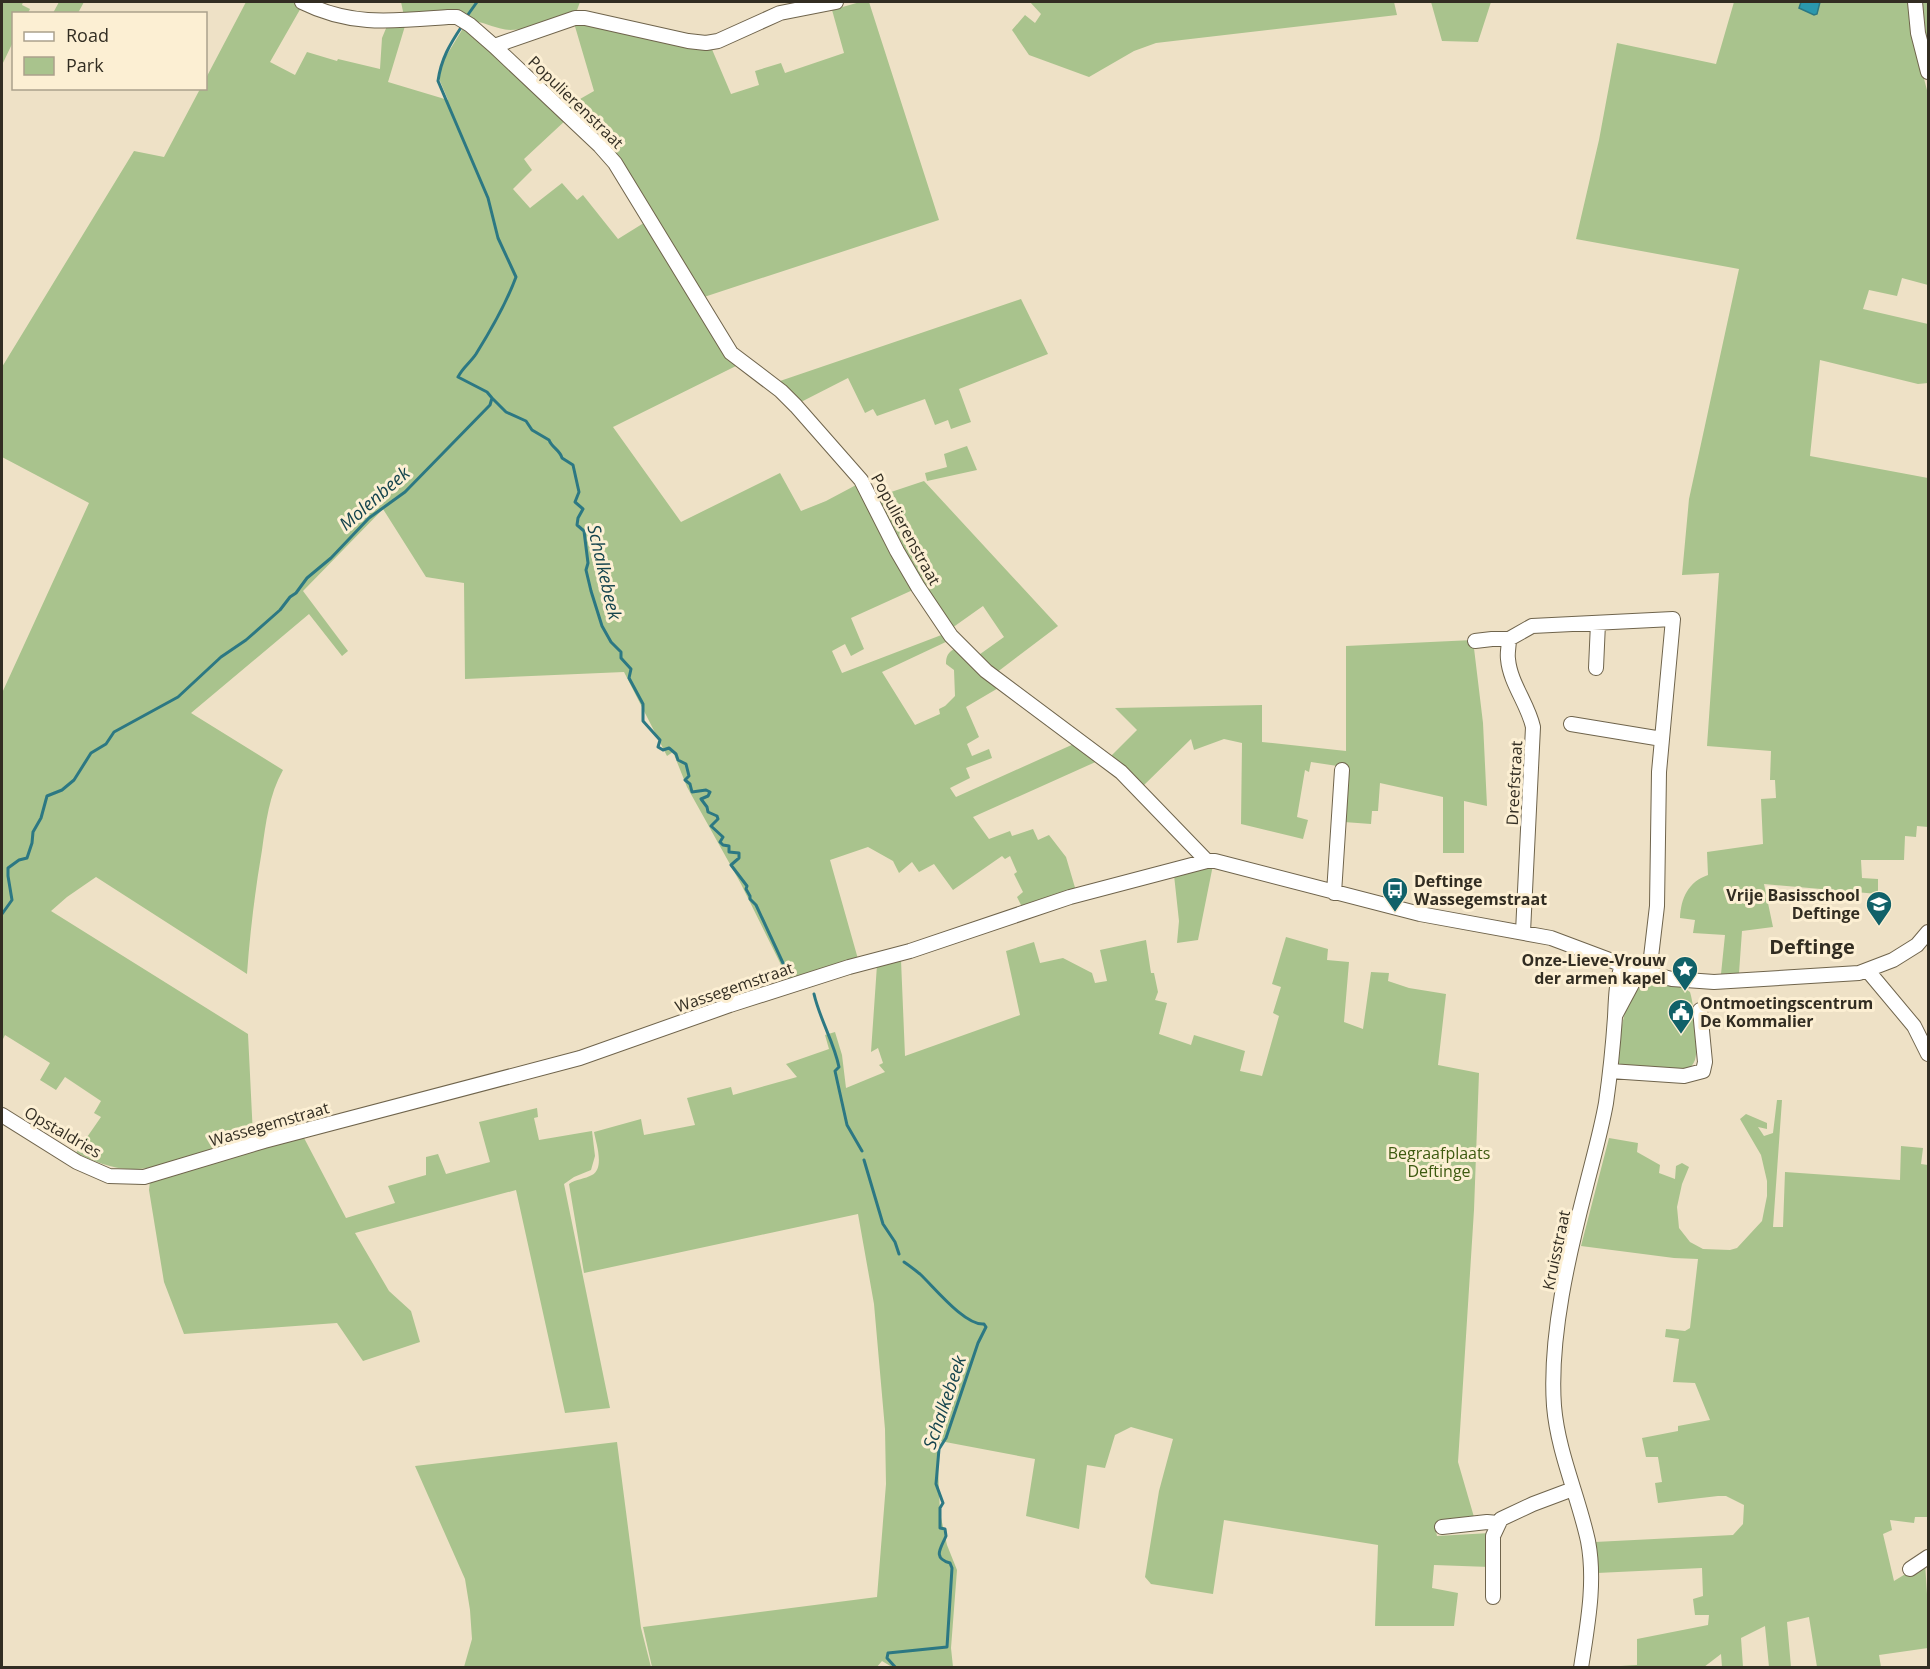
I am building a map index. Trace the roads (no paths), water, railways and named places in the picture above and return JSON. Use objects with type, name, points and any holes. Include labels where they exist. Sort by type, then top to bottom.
[{"type":"street","name":"Populierenstraat","points":[[302,2],[327,12],[359,20],[379,22],[448,16],[457,18],[470,25],[494,46],[615,163],[731,353],[781,391],[861,480],[897,551],[951,636],[986,671],[1122,772],[1208,861]]},
{"type":"street","points":[[494,46],[575,18],[585,18],[706,43],[717,41],[780,13],[836,2]]},
{"type":"street","points":[[1915,2],[1918,33],[1929,72]]},
{"type":"street","points":[[1475,641],[1509,639],[1532,626],[1673,619],[1659,772],[1657,906],[1644,973]]},
{"type":"street","points":[[1596,668],[1598,623]]},
{"type":"street","name":"Dreefstraat","points":[[1509,639],[1510,669],[1533,727],[1523,932]]},
{"type":"street","points":[[1571,724],[1662,739]]},
{"type":"street","points":[[1334,893],[1342,770]]},
{"type":"street","name":"Wassegemstraat","points":[[144,1177],[264,1141],[580,1058],[730,1005],[849,967],[910,951],[1070,897],[1208,861],[1469,924],[1551,938],[1644,973],[1672,980],[1714,982],[1868,971],[1899,957],[1926,938]]},
{"type":"street","name":"Kruisstraat","points":[[1581,1668],[1591,1594],[1589,1544],[1558,1439],[1553,1376],[1559,1318],[1569,1260],[1600,1133],[1610,1071],[1615,1018],[1614,997],[1622,964]]},
{"type":"street","points":[[1868,971],[1914,1026],[1929,1054]]},
{"type":"street","name":"Kruisstraat","points":[[1615,1018],[1644,973]]},
{"type":"street","points":[[1610,1071],[1684,1076],[1703,1071],[1700,1010]]},
{"type":"street","name":"Opstaldries","points":[[2,1115],[77,1162],[110,1176],[144,1177]]},
{"type":"street","points":[[1493,1597],[1492,1546],[1498,1523],[1510,1514],[1573,1489]]},
{"type":"street","points":[[1442,1527],[1486,1522],[1498,1523]]},
{"type":"street","points":[[1910,1569],[1929,1557]]},
{"type":"water","points":[[1801,2],[1820,2],[1817,14],[1814,15],[1799,8]]},
{"type":"waterway","name":"Molenbeek","points":[[467,16],[477,2]]},
{"type":"waterway","name":"Molenbeek","points":[[2,914],[12,900],[8,868],[19,860],[27,858],[33,832],[41,818],[47,796],[62,790],[74,780],[91,753],[106,744],[114,732],[178,697],[221,657],[246,640],[280,610],[307,578],[331,558],[369,518],[405,492],[490,405],[492,398],[487,392],[458,377],[487,336],[516,277],[498,238],[488,198],[438,81],[447,52],[462,26]]},
{"type":"waterway","name":"Schalkebeek","points":[[492,398],[506,412],[526,421],[532,430],[549,440],[562,458],[573,465],[579,492],[575,502],[583,509],[577,525],[584,531],[588,563],[586,570],[602,626],[611,642],[621,652],[621,658],[631,669],[629,678],[643,704],[643,721],[660,740],[658,747],[663,750],[669,748],[676,754],[678,760],[686,764],[689,776],[685,780],[690,784],[692,792],[706,790],[710,792],[708,796],[701,799],[708,812],[717,816],[718,819],[711,826],[723,837],[720,842],[729,846],[729,852],[739,853],[739,858],[731,865],[747,886],[750,899],[756,905],[789,976]]},
{"type":"waterway","name":"Schalkebeek","points":[[814,994],[837,1058],[839,1067],[835,1071],[847,1125],[862,1151]]},
{"type":"waterway","name":"Schalkebeek","points":[[864,1160],[883,1224],[895,1242],[899,1254]]},
{"type":"waterway","name":"Schalkebeek","points":[[896,1668],[887,1658],[888,1653],[947,1647],[952,1568],[950,1563],[941,1558],[939,1552],[946,1536],[945,1529],[940,1528],[940,1508],[943,1503],[936,1484],[939,1449],[946,1438],[978,1343],[986,1327],[959,1312],[920,1274],[904,1262]]},
{"type":"place","name":"Deftinge Wassegemstraat","points":[[1395,913]]},
{"type":"place","name":"Vrije Basisschool Deftinge","points":[[1879,927]]},
{"type":"place","name":"Onze-Lieve-Vrouw der armen kapel","points":[[1685,992]]},
{"type":"place","name":"Ontmoetingscentrum De Kommalier","points":[[1681,1035]]},
{"type":"district","name":"Deftinge","points":[[1812,946]]},
{"type":"park label","name":"Begraafplaats Deftinge","points":[[1439,1162]]}]
